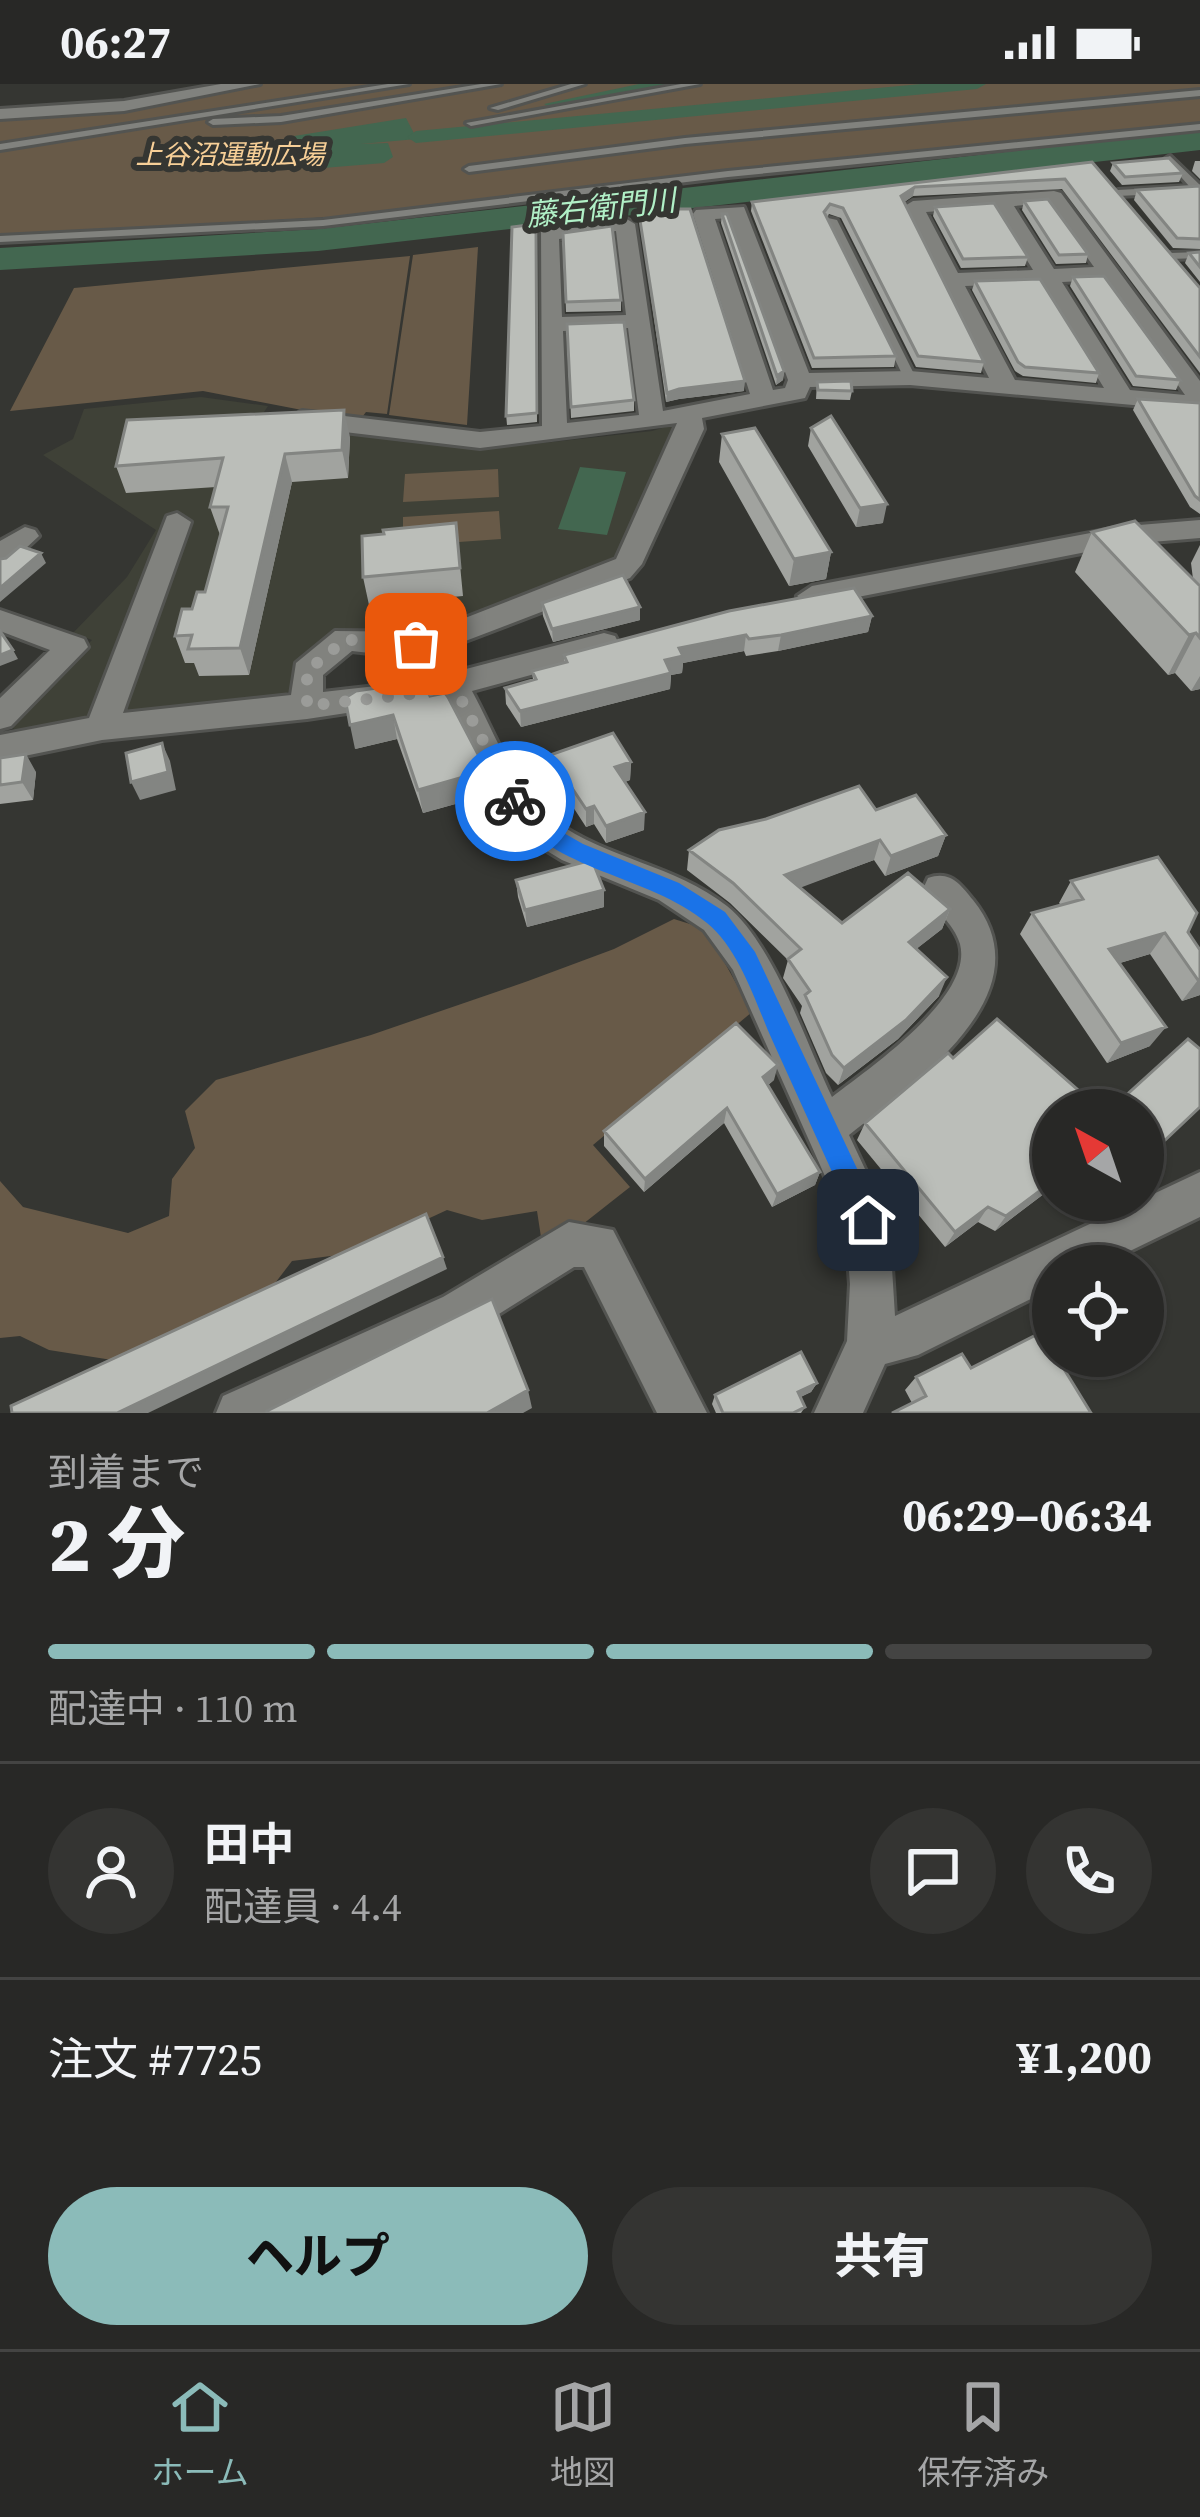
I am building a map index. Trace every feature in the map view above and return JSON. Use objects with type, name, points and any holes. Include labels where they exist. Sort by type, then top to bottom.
[{"type":"street","points":[[0,114],[124,106],[251,84]]},
{"type":"street","points":[[0,94],[77,94]]},
{"type":"street","points":[[1005,385],[955,280],[913,207],[1054,197],[1200,401]]},
{"type":"street","points":[[1003,203],[1124,400]]},
{"type":"street","points":[[270,415],[480,440],[652,420],[796,393],[800,380],[737,212],[703,214],[763,396]]},
{"type":"street","points":[[555,433],[548,233],[625,224],[652,420]]},
{"type":"street","points":[[955,280],[1110,273]]},
{"type":"street","points":[[551,324],[638,321]]},
{"type":"street","points":[[800,380],[910,378],[1124,400],[1200,401]]},
{"type":"street","points":[[307,706],[307,671],[346,639],[388,646],[445,641],[460,629],[620,571],[628,564],[692,429],[688,410]]},
{"type":"street","points":[[102,728],[177,522]]},
{"type":"street","points":[[793,600],[1127,535],[1200,529]]},
{"type":"street","points":[[0,556],[25,536]]},
{"type":"street","points":[[0,717],[73,647],[2,623]]},
{"type":"street","points":[[0,748],[102,728],[420,693],[635,636]]},
{"type":"street","points":[[453,684],[518,807],[541,830],[575,850],[672,890],[717,919],[747,959],[868,1220],[873,1284],[870,1343],[838,1413]]},
{"type":"street","points":[[826,1127],[898,1068],[961,1006],[979,979],[980,946],[941,889]]},
{"type":"street","points":[[870,1343],[902,1338],[1200,1194]]},
{"type":"street","points":[[240,1413],[332,1375],[459,1313],[569,1244],[597,1246],[683,1413]]},
{"type":"lane","points":[[0,147],[404,84]]},
{"type":"lane","points":[[187,119],[238,123],[281,119],[497,84]]},
{"type":"lane","points":[[499,117],[491,110],[581,84]]},
{"type":"lane","points":[[471,123],[696,84]]},
{"type":"lane","points":[[469,169],[685,141],[1200,93]]},
{"type":"lane","points":[[0,239],[323,223],[728,174],[1200,127]]},
{"type":"lane","points":[[1170,159],[1199,189]]},
{"type":"lane","points":[[1107,181],[1131,209]]},
{"type":"lane","points":[[1118,194],[1199,189]]},
{"type":"lane","points":[[832,220],[910,378]]},
{"type":"lane","points":[[1156,241],[1180,269]]},
{"type":"lane","points":[[1170,256],[1200,255]]},
{"type":"shaded area","points":[[406,118],[417,139],[360,144],[388,143],[393,157],[384,163],[311,169],[305,165],[305,149],[284,151],[288,137]]},
{"type":"shaded area","points":[[201,397],[268,406],[260,418],[460,443],[525,445],[652,431],[679,423],[615,564],[456,621],[436,634],[341,633],[294,689],[282,695],[19,733],[13,728],[20,712],[92,640],[73,633],[127,577],[156,530],[43,455],[73,439],[84,409]]},
{"type":"shaded area","points":[[580,467],[626,472],[607,535],[558,529]]},
{"type":"green space","name":"上谷沼運動広場","points":[[231,84],[1200,84],[1200,125],[350,216],[0,235],[0,114],[71,112]]},
{"type":"green space","points":[[478,247],[467,425],[389,415],[413,255]]},
{"type":"green space","points":[[410,256],[387,414],[366,412],[359,421],[203,391],[10,411],[74,288]]},
{"type":"green space","points":[[498,469],[499,497],[403,502],[405,474]]},
{"type":"green space","points":[[499,511],[501,539],[403,546],[403,517]]},
{"type":"green space","points":[[674,919],[706,929],[752,1012],[593,1145],[630,1187],[583,1224],[541,1237],[537,1211],[482,1220],[447,1210],[354,1253],[292,1261],[266,1295],[112,1360],[49,1350],[20,1336],[0,1338],[0,1181],[23,1207],[128,1233],[169,1216],[172,1179],[195,1148],[185,1111],[216,1080],[371,1035],[528,981],[614,949]]},
{"type":"building","points":[[1169,158],[1183,173],[1125,177],[1113,163]]},
{"type":"building","points":[[1092,162],[1200,288],[1200,357],[1065,179],[915,187],[901,196],[984,362],[918,356],[843,208],[830,204],[824,212],[896,356],[814,358],[752,202]]},
{"type":"building","points":[[1200,186],[1200,239],[1177,238],[1137,190]]},
{"type":"building","points":[[1048,199],[1088,254],[1059,255],[1024,201]]},
{"type":"building","points":[[994,203],[1028,257],[963,259],[935,207]]},
{"type":"building","points":[[690,209],[745,381],[667,393],[639,214]]},
{"type":"building","points":[[722,214],[727,214],[784,371],[777,376]]},
{"type":"building","points":[[536,224],[537,413],[506,416],[512,227]]},
{"type":"building","points":[[612,226],[621,300],[566,302],[563,233]]},
{"type":"building","points":[[1104,276],[1180,380],[1136,376],[1073,277]]},
{"type":"building","points":[[1040,279],[1099,373],[1025,367],[1018,362],[975,281]]},
{"type":"building","points":[[624,322],[634,400],[571,407],[567,324]]},
{"type":"building","points":[[851,381],[852,391],[818,390],[817,382]]},
{"type":"building","points":[[1138,399],[1200,403],[1200,500],[1195,496]]},
{"type":"building","points":[[344,410],[342,450],[285,454],[240,648],[188,649],[192,635],[175,636],[182,609],[192,609],[197,592],[205,592],[228,507],[210,507],[223,458],[116,466],[127,420]]},
{"type":"building","points":[[831,416],[887,504],[860,508],[811,428]]},
{"type":"building","points":[[755,428],[831,552],[794,559],[722,434]]},
{"type":"building","points":[[1135,521],[1200,586],[1200,638],[1196,633],[1189,635],[1092,532]]},
{"type":"building","points":[[456,523],[460,568],[363,577],[362,536]]},
{"type":"building","points":[[20,546],[41,553],[0,588],[0,559]]},
{"type":"building","points":[[623,575],[640,607],[552,629],[542,603]]},
{"type":"building","points":[[854,588],[872,616],[781,635],[749,639],[746,635],[679,648],[683,656],[665,660],[671,673],[520,711],[505,688],[536,679],[532,671],[567,662],[564,655],[729,611]]},
{"type":"building","points":[[0,631],[13,650],[0,655]]},
{"type":"building","points":[[425,681],[430,696],[445,693],[448,697],[481,760],[471,765],[474,774],[418,790],[393,715],[350,725],[345,698],[356,691]]},
{"type":"building","points":[[613,733],[631,762],[615,767],[645,812],[606,826],[594,806],[586,809],[550,755]]},
{"type":"building","points":[[162,743],[168,772],[131,782],[126,753]]},
{"type":"building","points":[[26,754],[22,782],[0,785],[0,758]]},
{"type":"building","points":[[859,786],[876,810],[916,795],[946,835],[891,856],[880,840],[785,875],[842,923],[908,873],[950,909],[909,942],[947,977],[906,1020],[844,1068],[832,1055],[805,995],[810,991],[788,959],[801,949],[733,883],[689,850],[719,830]]},
{"type":"building","points":[[1158,857],[1197,913],[1188,932],[1200,950],[1200,980],[1165,933],[1109,949],[1166,1027],[1121,1043],[1032,913],[1083,899],[1071,881]]},
{"type":"building","points":[[592,860],[604,890],[525,910],[516,880]]},
{"type":"building","points":[[997,1019],[1077,1089],[1032,1089],[1032,1197],[1006,1216],[988,1207],[955,1232],[865,1123],[948,1053],[953,1058]]},
{"type":"building","points":[[736,1023],[778,1065],[763,1077],[820,1172],[777,1194],[727,1108],[645,1179],[604,1131]]},
{"type":"building","points":[[1188,1039],[1200,1049],[1200,1107],[1164,1141],[1164,1089],[1133,1089]]},
{"type":"building","points":[[426,1214],[443,1257],[117,1413],[12,1413],[11,1406]]},
{"type":"building","points":[[492,1299],[528,1390],[487,1413],[267,1413],[267,1411]]},
{"type":"building","points":[[1032,1337],[1032,1377],[1069,1377],[1091,1413],[892,1413],[926,1396],[916,1377],[962,1354],[971,1368]]},
{"type":"building","points":[[801,1352],[817,1383],[798,1392],[805,1407],[793,1413],[723,1413],[715,1395]]},
{"type":"waterway","points":[[553,104],[670,84]]},
{"type":"waterway","points":[[416,137],[977,84]]},
{"type":"waterway","name":"藤右衛門川","points":[[0,259],[318,240],[1200,140]]},
{"type":"way so far","points":[[416,644],[388,646],[346,639],[307,671],[307,706],[420,693],[453,684],[515,801]]},
{"type":"route","points":[[515,801],[541,830],[575,850],[672,890],[717,919],[747,959],[868,1220]]}]
